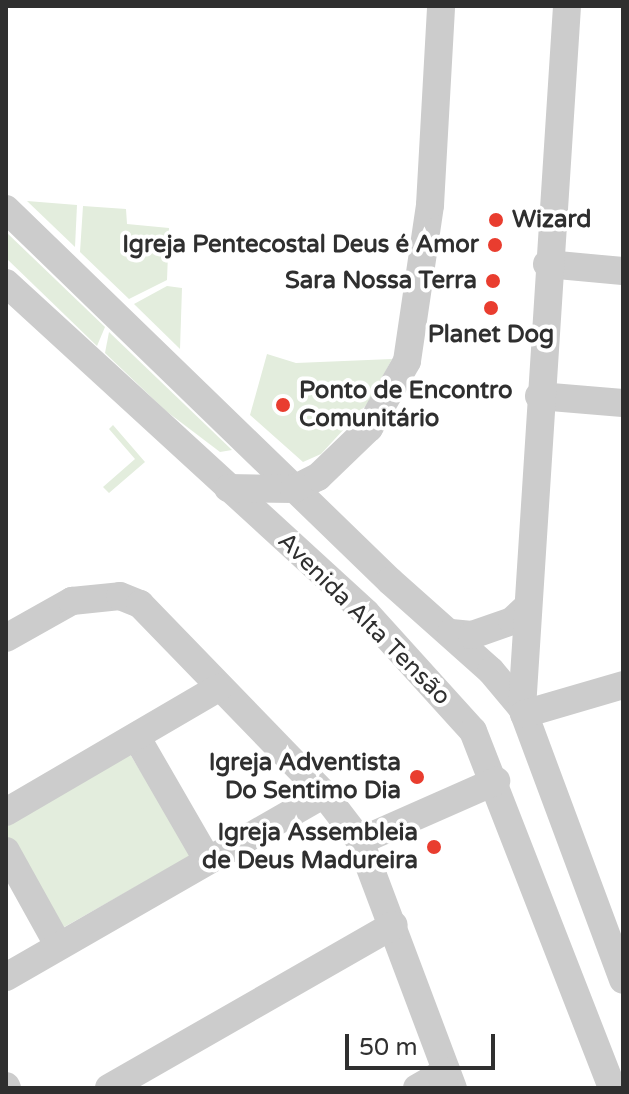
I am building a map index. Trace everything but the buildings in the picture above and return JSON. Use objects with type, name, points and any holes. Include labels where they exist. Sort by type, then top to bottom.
[{"type":"street","points":[[243,437],[239,455],[221,468],[218,479],[294,489],[318,477],[369,428],[407,361],[430,205],[441,6]]},
{"type":"street","points":[[567,6],[547,264],[523,711],[623,685]]},
{"type":"street","name":"Avenida Alta Tensão","points":[[6,209],[390,581],[451,633],[523,711],[623,980]]},
{"type":"street","points":[[547,264],[623,271]]},
{"type":"street","name":"Avenida Alta Tensão","points":[[6,284],[366,613],[473,731],[496,781],[613,1087]]},
{"type":"street","points":[[539,396],[623,403]]},
{"type":"street","points":[[366,613],[368,588],[390,581]]},
{"type":"street","points":[[6,638],[72,601],[93,595],[120,596],[140,604],[218,688],[324,794],[360,841],[450,1080],[417,1088]]},
{"type":"street","points":[[451,633],[472,635],[512,621],[527,607]]},
{"type":"street","points":[[6,812],[218,688]]},
{"type":"street","points":[[137,738],[207,859]]},
{"type":"street","points":[[360,841],[496,781]]},
{"type":"street","points":[[6,977],[324,794]]},
{"type":"street","points":[[6,851],[58,945]]},
{"type":"street","points":[[109,1088],[394,925]]},
{"type":"green space","points":[[27,201],[77,205],[75,247]]},
{"type":"green space","points":[[83,206],[126,209],[127,224],[169,228],[167,280],[129,299],[80,252]]},
{"type":"green space","points":[[6,232],[105,327],[97,346],[6,258]]},
{"type":"green space","points":[[167,286],[182,288],[180,349],[134,304]]},
{"type":"green space","points":[[109,332],[232,450],[220,452],[166,411],[105,353]]},
{"type":"green space","points":[[267,354],[296,363],[392,359],[369,402],[321,454],[303,462],[250,415]]},
{"type":"green space","points":[[113,425],[145,462],[109,493],[103,487],[135,459],[109,429]]},
{"type":"green space","points":[[128,751],[192,855],[59,930],[6,834],[6,821]]},
{"type":"place","name":"Wizard","points":[[496,220]]},
{"type":"place","name":"Igreja Pentecostal Deus é Amor","points":[[495,245]]},
{"type":"place","name":"Sara Nossa Terra","points":[[493,281]]},
{"type":"place","name":"Planet Dog","points":[[491,308]]},
{"type":"place","name":"Ponto de Encontro Comunitário","points":[[283,405]]},
{"type":"place","name":"Igreja Adventista Do Sentimo Dia","points":[[417,777]]},
{"type":"place","name":"Igreja Assembleia de Deus Madureira","points":[[434,847]]}]
